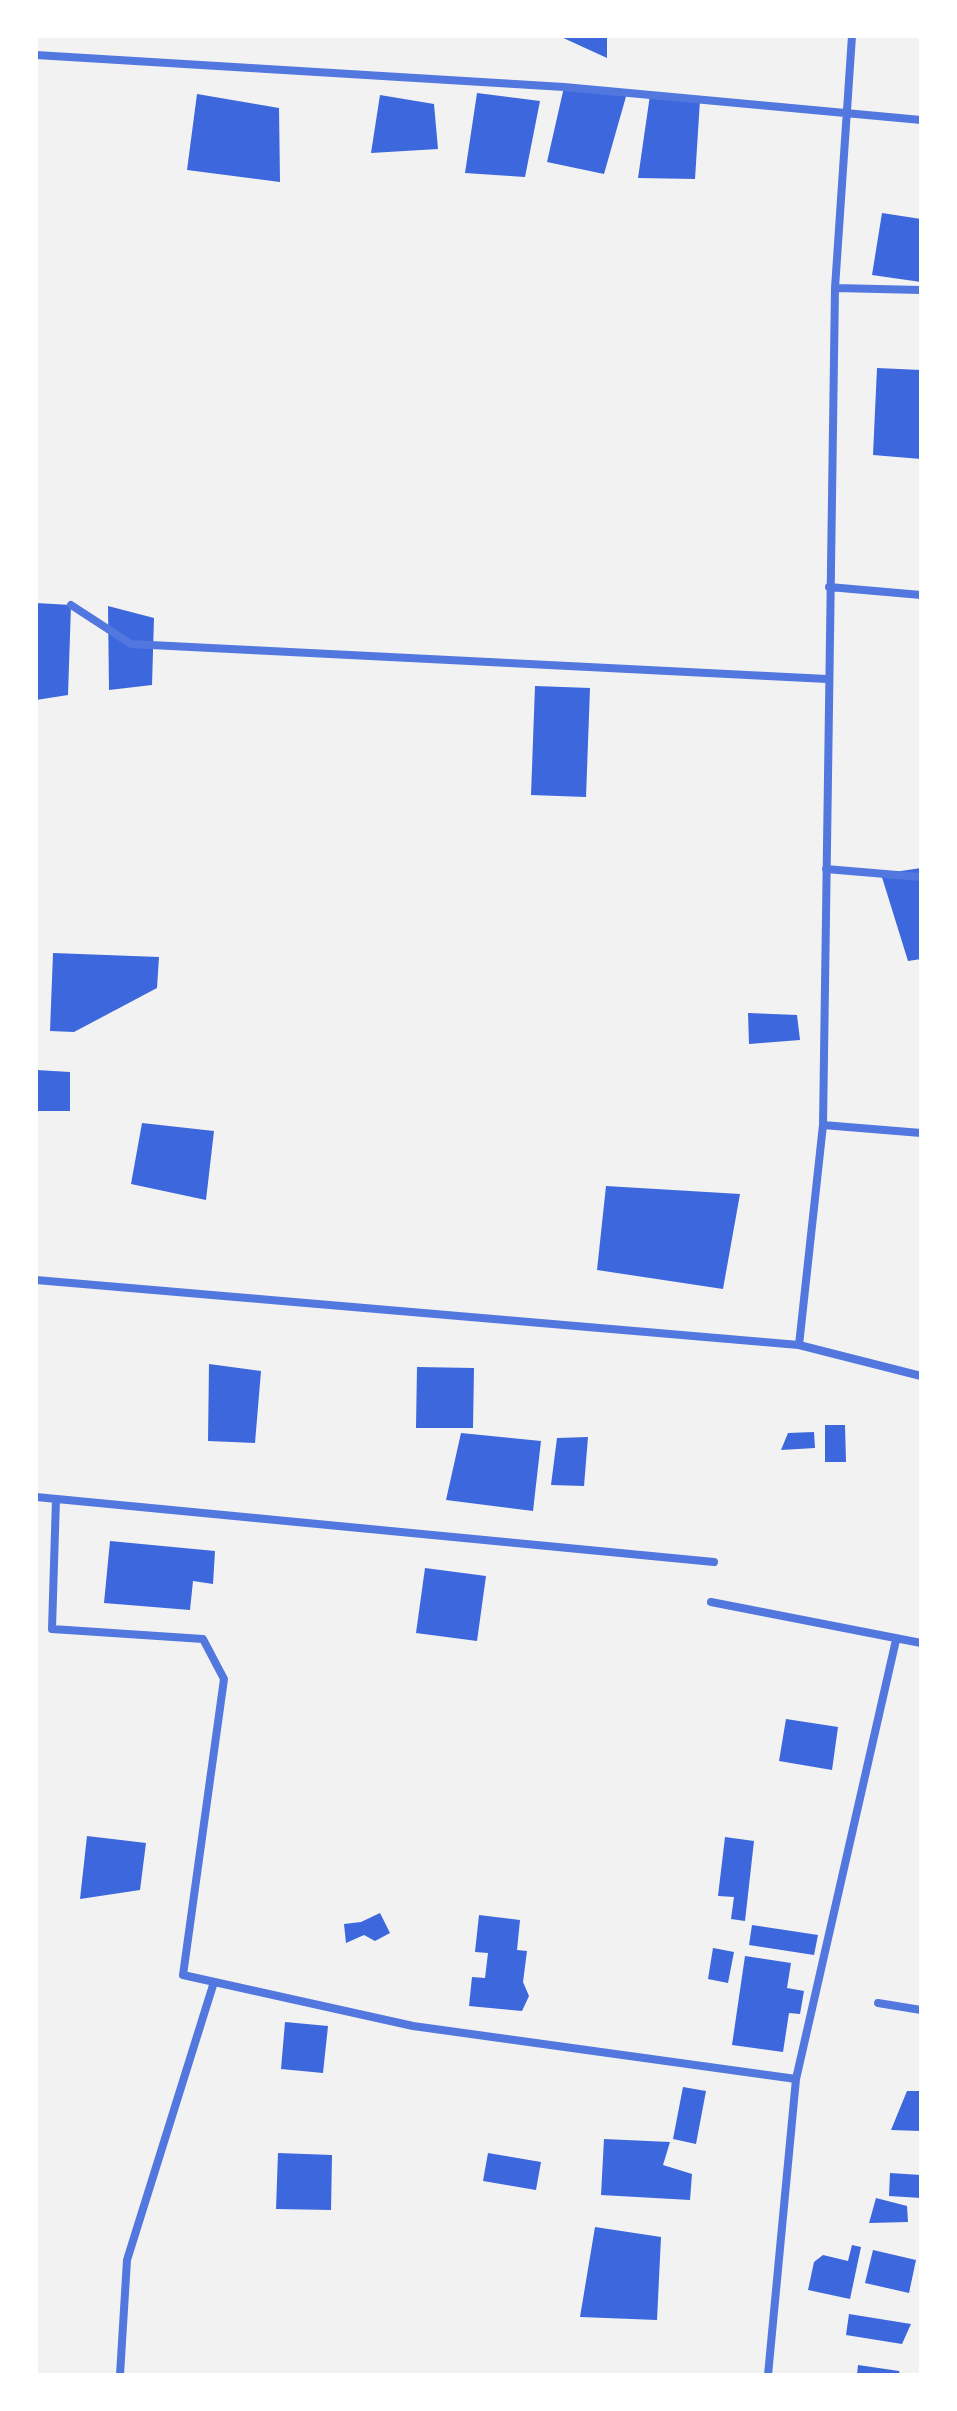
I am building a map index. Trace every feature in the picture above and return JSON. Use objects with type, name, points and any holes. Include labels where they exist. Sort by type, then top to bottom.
[{"type":"street","points":[[799,1345],[823,1125],[835,288],[852,36]]},
{"type":"street","points":[[36,55],[564,87],[921,120]]},
{"type":"street","points":[[835,288],[921,290]]},
{"type":"street","points":[[829,587],[921,595]]},
{"type":"street","points":[[71,605],[131,644],[827,679]]},
{"type":"street","points":[[826,869],[921,877]]},
{"type":"street","points":[[823,1125],[921,1133]]},
{"type":"street","points":[[36,1280],[799,1345],[921,1376]]},
{"type":"street","points":[[36,1497],[714,1562]]},
{"type":"street","points":[[56,1499],[52,1629],[203,1639],[224,1679],[183,1975],[413,2026],[796,2079]]},
{"type":"street","points":[[711,1602],[921,1643]]},
{"type":"street","points":[[768,2375],[796,2079],[896,1640]]},
{"type":"street","points":[[120,2375],[127,2260],[214,1982]]},
{"type":"street","points":[[878,2003],[921,2010]]},
{"type":"building","points":[[559,36],[607,36],[607,58]]},
{"type":"building","points":[[564,87],[627,93],[604,174],[547,162]]},
{"type":"building","points":[[477,93],[540,101],[525,177],[465,173]]},
{"type":"building","points":[[197,94],[279,108],[280,182],[187,170]]},
{"type":"building","points":[[380,95],[434,104],[438,149],[371,153]]},
{"type":"building","points":[[650,95],[700,100],[695,179],[638,178]]},
{"type":"building","points":[[882,213],[921,219],[921,282],[872,275]]},
{"type":"building","points":[[877,368],[921,370],[921,459],[873,455]]},
{"type":"building","points":[[36,603],[71,605],[68,695],[36,700]]},
{"type":"building","points":[[108,606],[154,618],[152,685],[109,690]]},
{"type":"building","points":[[535,686],[590,688],[586,797],[531,795]]},
{"type":"building","points":[[921,868],[921,959],[908,961],[881,874]]},
{"type":"building","points":[[53,953],[159,957],[157,988],[74,1032],[50,1031]]},
{"type":"building","points":[[748,1013],[797,1015],[800,1040],[749,1044]]},
{"type":"building","points":[[36,1070],[70,1072],[70,1111],[36,1111]]},
{"type":"building","points":[[142,1123],[214,1131],[206,1200],[131,1184]]},
{"type":"building","points":[[606,1186],[740,1194],[723,1289],[597,1270]]},
{"type":"building","points":[[209,1364],[261,1371],[255,1443],[208,1441]]},
{"type":"building","points":[[417,1367],[474,1368],[473,1428],[416,1428]]},
{"type":"building","points":[[825,1425],[845,1425],[846,1462],[825,1462]]},
{"type":"building","points":[[814,1432],[815,1448],[781,1450],[788,1433]]},
{"type":"building","points":[[461,1433],[541,1441],[533,1511],[446,1500]]},
{"type":"building","points":[[588,1437],[584,1486],[551,1485],[557,1438]]},
{"type":"building","points":[[110,1541],[215,1551],[213,1584],[193,1581],[190,1610],[104,1603]]},
{"type":"building","points":[[425,1568],[486,1576],[477,1641],[416,1633]]},
{"type":"building","points":[[786,1719],[838,1727],[832,1770],[779,1761]]},
{"type":"building","points":[[87,1836],[146,1843],[140,1890],[80,1899]]},
{"type":"building","points":[[725,1837],[754,1841],[745,1921],[731,1919],[734,1897],[718,1896]]},
{"type":"building","points":[[380,1913],[390,1933],[375,1941],[364,1935],[346,1943],[344,1924],[361,1922]]},
{"type":"building","points":[[479,1915],[520,1920],[517,1950],[527,1951],[523,1982],[529,1996],[522,2011],[469,2006],[472,1977],[485,1978],[488,1953],[475,1952]]},
{"type":"building","points":[[752,1925],[818,1935],[814,1955],[749,1945]]},
{"type":"building","points":[[713,1948],[734,1952],[728,1983],[708,1979]]},
{"type":"building","points":[[745,1956],[791,1963],[787,1988],[804,1991],[800,2014],[789,2013],[783,2052],[732,2045]]},
{"type":"building","points":[[285,2022],[328,2026],[323,2073],[281,2069]]},
{"type":"building","points":[[683,2087],[706,2091],[696,2144],[673,2139]]},
{"type":"building","points":[[907,2091],[921,2091],[921,2131],[891,2130]]},
{"type":"building","points":[[604,2139],[670,2142],[663,2165],[692,2174],[690,2200],[601,2195]]},
{"type":"building","points":[[278,2153],[332,2155],[331,2210],[276,2209]]},
{"type":"building","points":[[488,2153],[541,2162],[536,2190],[483,2181]]},
{"type":"building","points":[[890,2173],[921,2175],[921,2198],[889,2196]]},
{"type":"building","points":[[876,2198],[907,2206],[908,2222],[869,2223]]},
{"type":"building","points":[[595,2227],[661,2237],[657,2320],[580,2317]]},
{"type":"building","points":[[852,2245],[861,2247],[850,2299],[808,2290],[814,2262],[823,2255],[848,2261]]},
{"type":"building","points":[[873,2250],[916,2260],[909,2293],[865,2283]]},
{"type":"building","points":[[849,2314],[911,2324],[902,2344],[846,2335]]},
{"type":"building","points":[[858,2365],[899,2371],[900,2375],[857,2375]]}]
